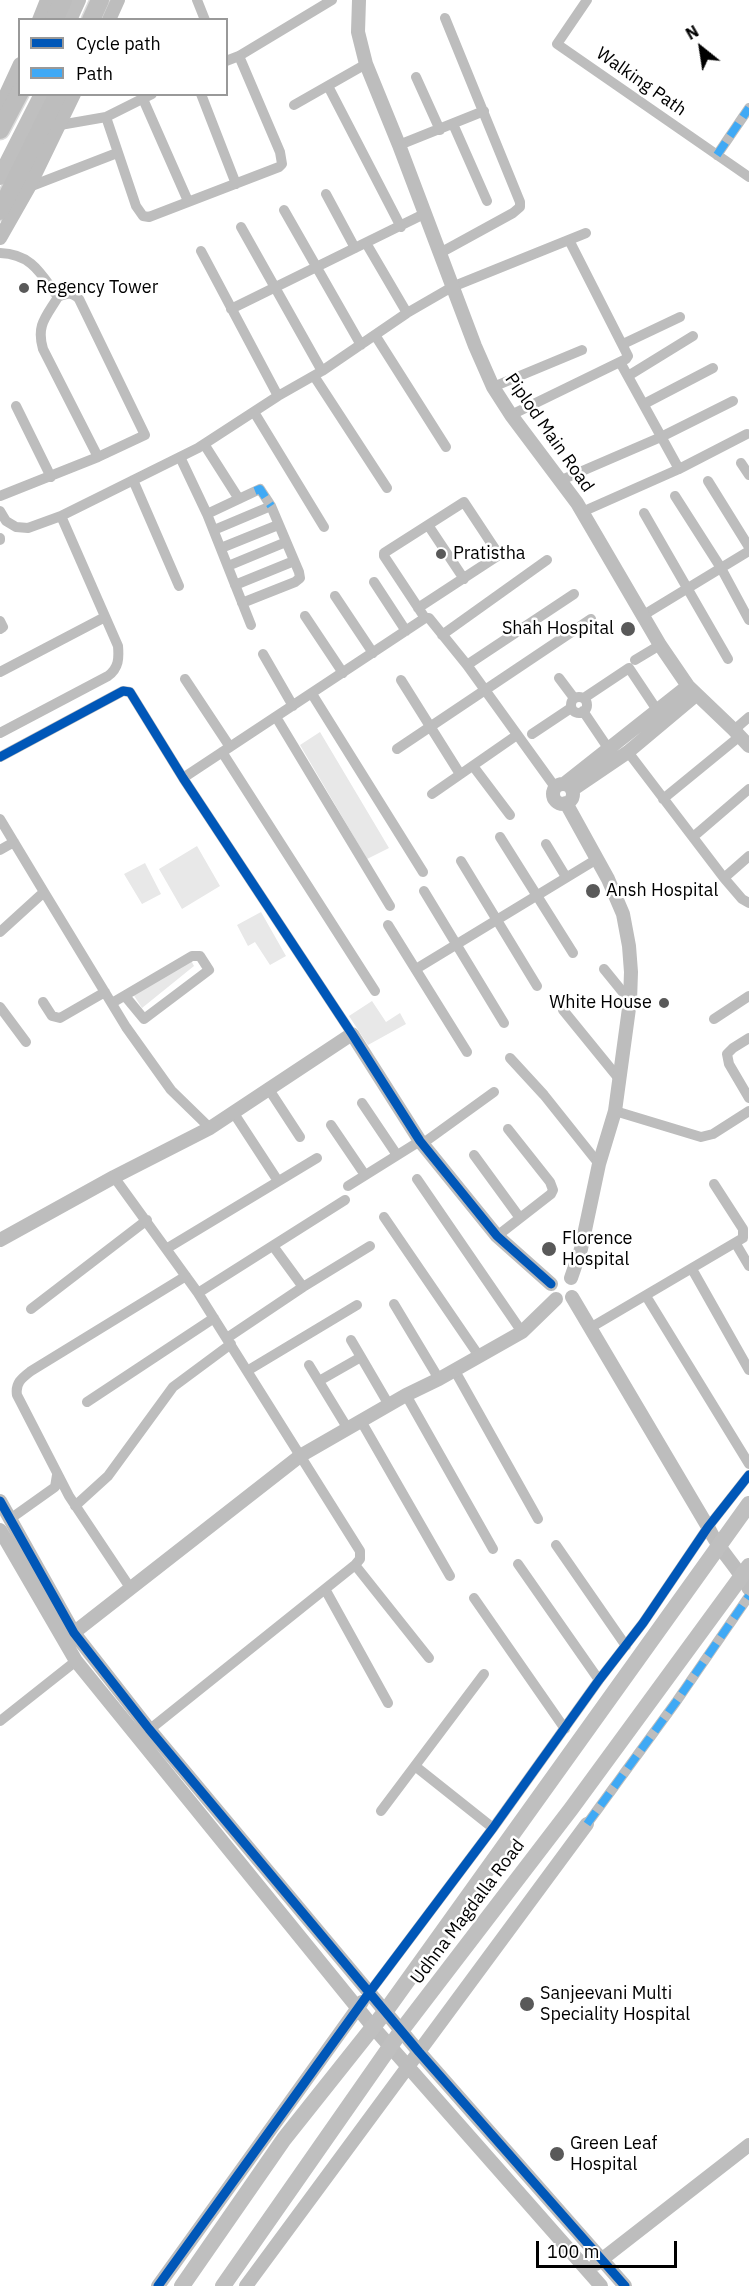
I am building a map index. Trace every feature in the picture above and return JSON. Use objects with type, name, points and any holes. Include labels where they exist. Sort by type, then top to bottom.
[{"type":"main road","points":[[55,18],[63,0]]},
{"type":"main road","points":[[70,18],[78,0]]},
{"type":"main road","points":[[76,18],[83,0]]},
{"type":"main road","points":[[92,18],[100,0]]},
{"type":"main road","points":[[0,130],[18,96]]},
{"type":"main road","points":[[0,166],[33,96]]},
{"type":"main road","points":[[0,177],[41,96]]},
{"type":"main road","points":[[0,211],[57,96]]},
{"type":"main road","name":"Udhna Magdalla Road","points":[[182,2286],[284,2139],[385,2012],[749,1504]]},
{"type":"main road","name":"Udhna Magdalla Road","points":[[223,2286],[401,2031],[747,1574]]},
{"type":"street","points":[[40,18],[47,0]]},
{"type":"street","points":[[110,18],[118,0]]},
{"type":"street","points":[[196,0],[204,18]]},
{"type":"street","points":[[228,60],[239,56],[332,0]]},
{"type":"street","name":"Piplod Main Road","points":[[359,0],[358,32],[366,64],[493,387],[582,512],[642,616],[692,691],[741,737]]},
{"type":"street","name":"Walking Path","points":[[587,0],[557,44],[749,177]]},
{"type":"street","points":[[440,252],[520,207],[519,197],[445,18]]},
{"type":"street","points":[[106,117],[136,206],[143,216],[149,217],[279,167],[282,159],[239,56]]},
{"type":"street","points":[[294,105],[366,64]]},
{"type":"street","points":[[1,105],[18,68]]},
{"type":"street","points":[[416,77],[440,130]]},
{"type":"street","points":[[328,86],[401,226]]},
{"type":"street","points":[[0,238],[29,187],[73,96]]},
{"type":"street","points":[[202,96],[236,183]]},
{"type":"street","points":[[60,125],[106,117],[148,97],[188,201]]},
{"type":"street","points":[[717,155],[749,108]]},
{"type":"street","points":[[399,146],[484,111]]},
{"type":"street","points":[[453,124],[487,201]]},
{"type":"street","points":[[29,187],[117,153]]},
{"type":"street","points":[[326,194],[355,248]]},
{"type":"street","points":[[284,210],[362,345]]},
{"type":"street","points":[[231,309],[424,214]]},
{"type":"street","points":[[241,227],[319,373],[387,488]]},
{"type":"street","points":[[0,511],[6,521],[16,527],[28,528],[61,516],[204,444],[278,396],[319,373],[406,313],[452,287],[586,233]]},
{"type":"street","points":[[511,415],[621,362],[628,356],[570,240]]},
{"type":"street","points":[[366,243],[406,313]]},
{"type":"street","points":[[201,251],[278,396]]},
{"type":"street","points":[[0,253],[20,256],[35,265],[58,297]]},
{"type":"street","points":[[0,496],[98,457],[141,438],[146,432],[79,299],[72,294],[64,294],[58,297],[42,324],[40,338],[43,350],[98,457]]},
{"type":"street","points":[[623,344],[680,317]]},
{"type":"street","points":[[375,335],[446,447]]},
{"type":"street","points":[[628,376],[693,336]]},
{"type":"street","points":[[493,387],[582,350]]},
{"type":"street","points":[[621,362],[679,469]]},
{"type":"street","points":[[644,404],[713,368]]},
{"type":"street","points":[[559,481],[661,437],[733,401]]},
{"type":"street","points":[[16,406],[51,477]]},
{"type":"street","points":[[254,412],[324,527]]},
{"type":"street","points":[[582,512],[679,469],[747,434]]},
{"type":"street","points":[[204,444],[239,499]]},
{"type":"street","points":[[180,457],[214,530],[251,625]]},
{"type":"street","points":[[741,463],[749,475]]},
{"type":"street","points":[[134,480],[179,586]]},
{"type":"street","points":[[642,616],[749,549],[708,481]]},
{"type":"street","points":[[207,514],[260,489],[271,506],[294,561],[300,578],[242,603]]},
{"type":"street","points":[[675,496],[721,568],[749,620]]},
{"type":"street","points":[[418,608],[498,556],[498,552],[464,502],[384,554],[424,618]]},
{"type":"street","points":[[214,530],[271,506]]},
{"type":"street","points":[[644,513],[728,659]]},
{"type":"street","points":[[0,733],[115,671],[119,656],[118,646],[61,516]]},
{"type":"street","points":[[221,548],[278,525]]},
{"type":"street","points":[[428,525],[464,579]]},
{"type":"street","points":[[228,566],[286,542]]},
{"type":"street","points":[[442,635],[547,560]]},
{"type":"street","points":[[235,585],[294,561]]},
{"type":"street","points":[[374,582],[406,631]]},
{"type":"street","points":[[467,665],[574,594]]},
{"type":"street","points":[[335,596],[373,653]]},
{"type":"street","points":[[305,616],[343,673]]},
{"type":"street","points":[[0,672],[105,617]]},
{"type":"street","points":[[183,778],[424,618],[429,618],[467,665],[517,735],[564,791],[623,914],[630,955],[630,1001],[615,1111],[599,1164],[581,1249],[571,1278],[575,1285],[572,1297],[708,1527],[719,1544],[747,1574]]},
{"type":"street","points":[[397,749],[591,619]]},
{"type":"street","points":[[0,621],[3,627],[0,629]]},
{"type":"street","points":[[635,660],[660,645]]},
{"type":"street","points":[[263,654],[292,706]]},
{"type":"street","points":[[532,734],[629,668],[657,710]]},
{"type":"street","points":[[560,678],[576,702],[587,705],[583,711],[608,748]]},
{"type":"street","points":[[185,679],[226,750],[375,991]]},
{"type":"street","points":[[400,680],[460,774]]},
{"type":"street","points":[[0,757],[127,691],[130,692],[183,778],[421,1142],[497,1236],[551,1284]]},
{"type":"street","points":[[564,791],[608,748],[657,710],[692,691]]},
{"type":"street","points":[[564,791],[628,752],[692,691]]},
{"type":"street","points":[[312,694],[423,872]]},
{"type":"street","points":[[276,717],[390,906]]},
{"type":"street","points":[[663,799],[741,737],[749,717]]},
{"type":"street","points":[[432,794],[517,735]]},
{"type":"street","points":[[628,752],[724,878],[742,899],[749,903]]},
{"type":"street","points":[[473,766],[510,815]]},
{"type":"street","points":[[693,837],[749,789]]},
{"type":"street","points":[[0,819],[126,1027],[171,1090],[210,1128]]},
{"type":"street","points":[[500,837],[573,953]]},
{"type":"street","points":[[0,850],[14,842]]},
{"type":"street","points":[[546,844],[566,876]]},
{"type":"street","points":[[724,878],[749,856]]},
{"type":"street","points":[[416,969],[597,859]]},
{"type":"street","points":[[461,861],[537,986]]},
{"type":"street","points":[[424,891],[504,1023]]},
{"type":"street","points":[[0,932],[45,892]]},
{"type":"street","points":[[388,925],[467,1052]]},
{"type":"street","points":[[112,1003],[192,956],[200,956],[209,970],[144,1019],[139,1016],[125,996]]},
{"type":"street","points":[[604,969],[630,1001]]},
{"type":"street","points":[[43,1002],[52,1016],[60,1018],[105,992]]},
{"type":"street","points":[[714,1019],[749,996]]},
{"type":"street","points":[[0,1008],[26,1041]]},
{"type":"street","points":[[563,1010],[620,1080]]},
{"type":"street","points":[[0,1240],[114,1177],[210,1128],[352,1034]]},
{"type":"street","points":[[749,1038],[727,1054],[729,1064],[749,1098]]},
{"type":"street","points":[[510,1058],[544,1095],[599,1164]]},
{"type":"street","points":[[268,1088],[300,1137]]},
{"type":"street","points":[[348,1186],[421,1142],[494,1092]]},
{"type":"street","points":[[362,1103],[397,1155]]},
{"type":"street","points":[[615,1111],[701,1137],[713,1134],[749,1110]]},
{"type":"street","points":[[233,1112],[278,1182]]},
{"type":"street","points":[[331,1125],[365,1175]]},
{"type":"street","points":[[497,1236],[551,1194],[553,1190],[550,1182],[508,1129]]},
{"type":"street","points":[[474,1155],[520,1218]]},
{"type":"street","points":[[166,1249],[316,1158]]},
{"type":"street","points":[[114,1177],[198,1293],[360,1551],[360,1559],[355,1565],[144,1733]]},
{"type":"street","points":[[417,1179],[522,1332]]},
{"type":"street","points":[[590,1328],[743,1238],[743,1229],[714,1184]]},
{"type":"street","points":[[198,1293],[345,1200]]},
{"type":"street","points":[[384,1216],[479,1356]]},
{"type":"street","points":[[31,1309],[147,1220]]},
{"type":"street","points":[[736,1244],[749,1266]]},
{"type":"street","points":[[273,1246],[303,1287]]},
{"type":"street","points":[[75,1506],[108,1476],[173,1387],[229,1341],[303,1287],[370,1246]]},
{"type":"street","points":[[692,1269],[749,1370]]},
{"type":"street","points":[[131,1589],[75,1506],[57,1474],[17,1395],[19,1381],[31,1371],[186,1276]]},
{"type":"street","points":[[571,1278],[559,1276],[551,1284],[551,1293],[556,1299],[564,1300],[572,1297]]},
{"type":"street","points":[[646,1296],[749,1464]]},
{"type":"street","points":[[69,1637],[300,1456],[522,1332],[556,1299]]},
{"type":"street","points":[[394,1304],[440,1379]]},
{"type":"street","points":[[247,1371],[357,1305]]},
{"type":"street","points":[[87,1402],[214,1318]]},
{"type":"street","points":[[351,1340],[389,1405]]},
{"type":"street","points":[[319,1381],[361,1357]]},
{"type":"street","points":[[309,1365],[348,1429]]},
{"type":"street","points":[[455,1371],[538,1519]]},
{"type":"street","points":[[406,1395],[493,1550]]},
{"type":"street","points":[[361,1421],[450,1576]]},
{"type":"street","points":[[10,1519],[55,1487],[57,1474]]},
{"type":"street","points":[[158,2286],[358,2008],[626,1646],[708,1527],[749,1475]]},
{"type":"street","points":[[0,1501],[69,1637],[76,1660],[144,1733],[419,2052],[625,2286]]},
{"type":"street","points":[[0,1530],[69,1637],[358,2008],[601,2286]]},
{"type":"street","points":[[556,1545],[626,1646]]},
{"type":"street","points":[[518,1564],[599,1680]]},
{"type":"street","points":[[355,1565],[429,1658]]},
{"type":"street","points":[[325,1589],[388,1703]]},
{"type":"street","points":[[246,2286],[676,1702],[749,1596]]},
{"type":"street","points":[[474,1598],[565,1729]]},
{"type":"street","points":[[0,1721],[76,1660]]},
{"type":"street","points":[[381,1811],[483,1674]]},
{"type":"street","points":[[415,1766],[493,1828]]},
{"type":"street","points":[[332,2130],[351,2144]]},
{"type":"street","points":[[587,2270],[749,2145]]},
{"type":"shaded area","points":[[320,732],[389,848],[367,859],[300,745]]},
{"type":"shaded area","points":[[197,846],[220,886],[182,909],[159,869]]},
{"type":"shaded area","points":[[145,863],[161,894],[142,904],[124,874]]},
{"type":"shaded area","points":[[261,912],[286,956],[270,965],[255,942],[248,946],[237,925]]},
{"type":"shaded area","points":[[188,955],[194,966],[142,1008],[133,994]]},
{"type":"shaded area","points":[[372,1001],[386,1022],[400,1013],[406,1024],[368,1045],[349,1016]]},
{"type":"marked path","points":[[717,155],[749,108]]},
{"type":"marked path","points":[[255,491],[260,489],[271,506]]},
{"type":"marked path","points":[[587,1824],[676,1702],[749,1596]]},
{"type":"cycle path","points":[[0,757],[123,691],[130,692],[183,778],[420,1141],[497,1236],[551,1284]]},
{"type":"cycle path","points":[[158,2286],[369,1993],[643,1623],[708,1527],[749,1475]]},
{"type":"cycle path","points":[[0,1501],[74,1633],[149,1729],[419,2052],[625,2286]]},
{"type":"place","name":"Regency Tower","points":[[24,288]]},
{"type":"place","name":"Pratistha","points":[[441,554]]},
{"type":"place","name":"Shah Hospital","points":[[628,629]]},
{"type":"place","name":"Ansh Hospital","points":[[593,891]]},
{"type":"place","name":"White House","points":[[664,1003]]},
{"type":"place","name":"Florence Hospital","points":[[549,1249]]},
{"type":"place","name":"Sanjeevani Multi Speciality Hospital","points":[[527,2004]]},
{"type":"place","name":"Green Leaf Hospital","points":[[557,2154]]}]
